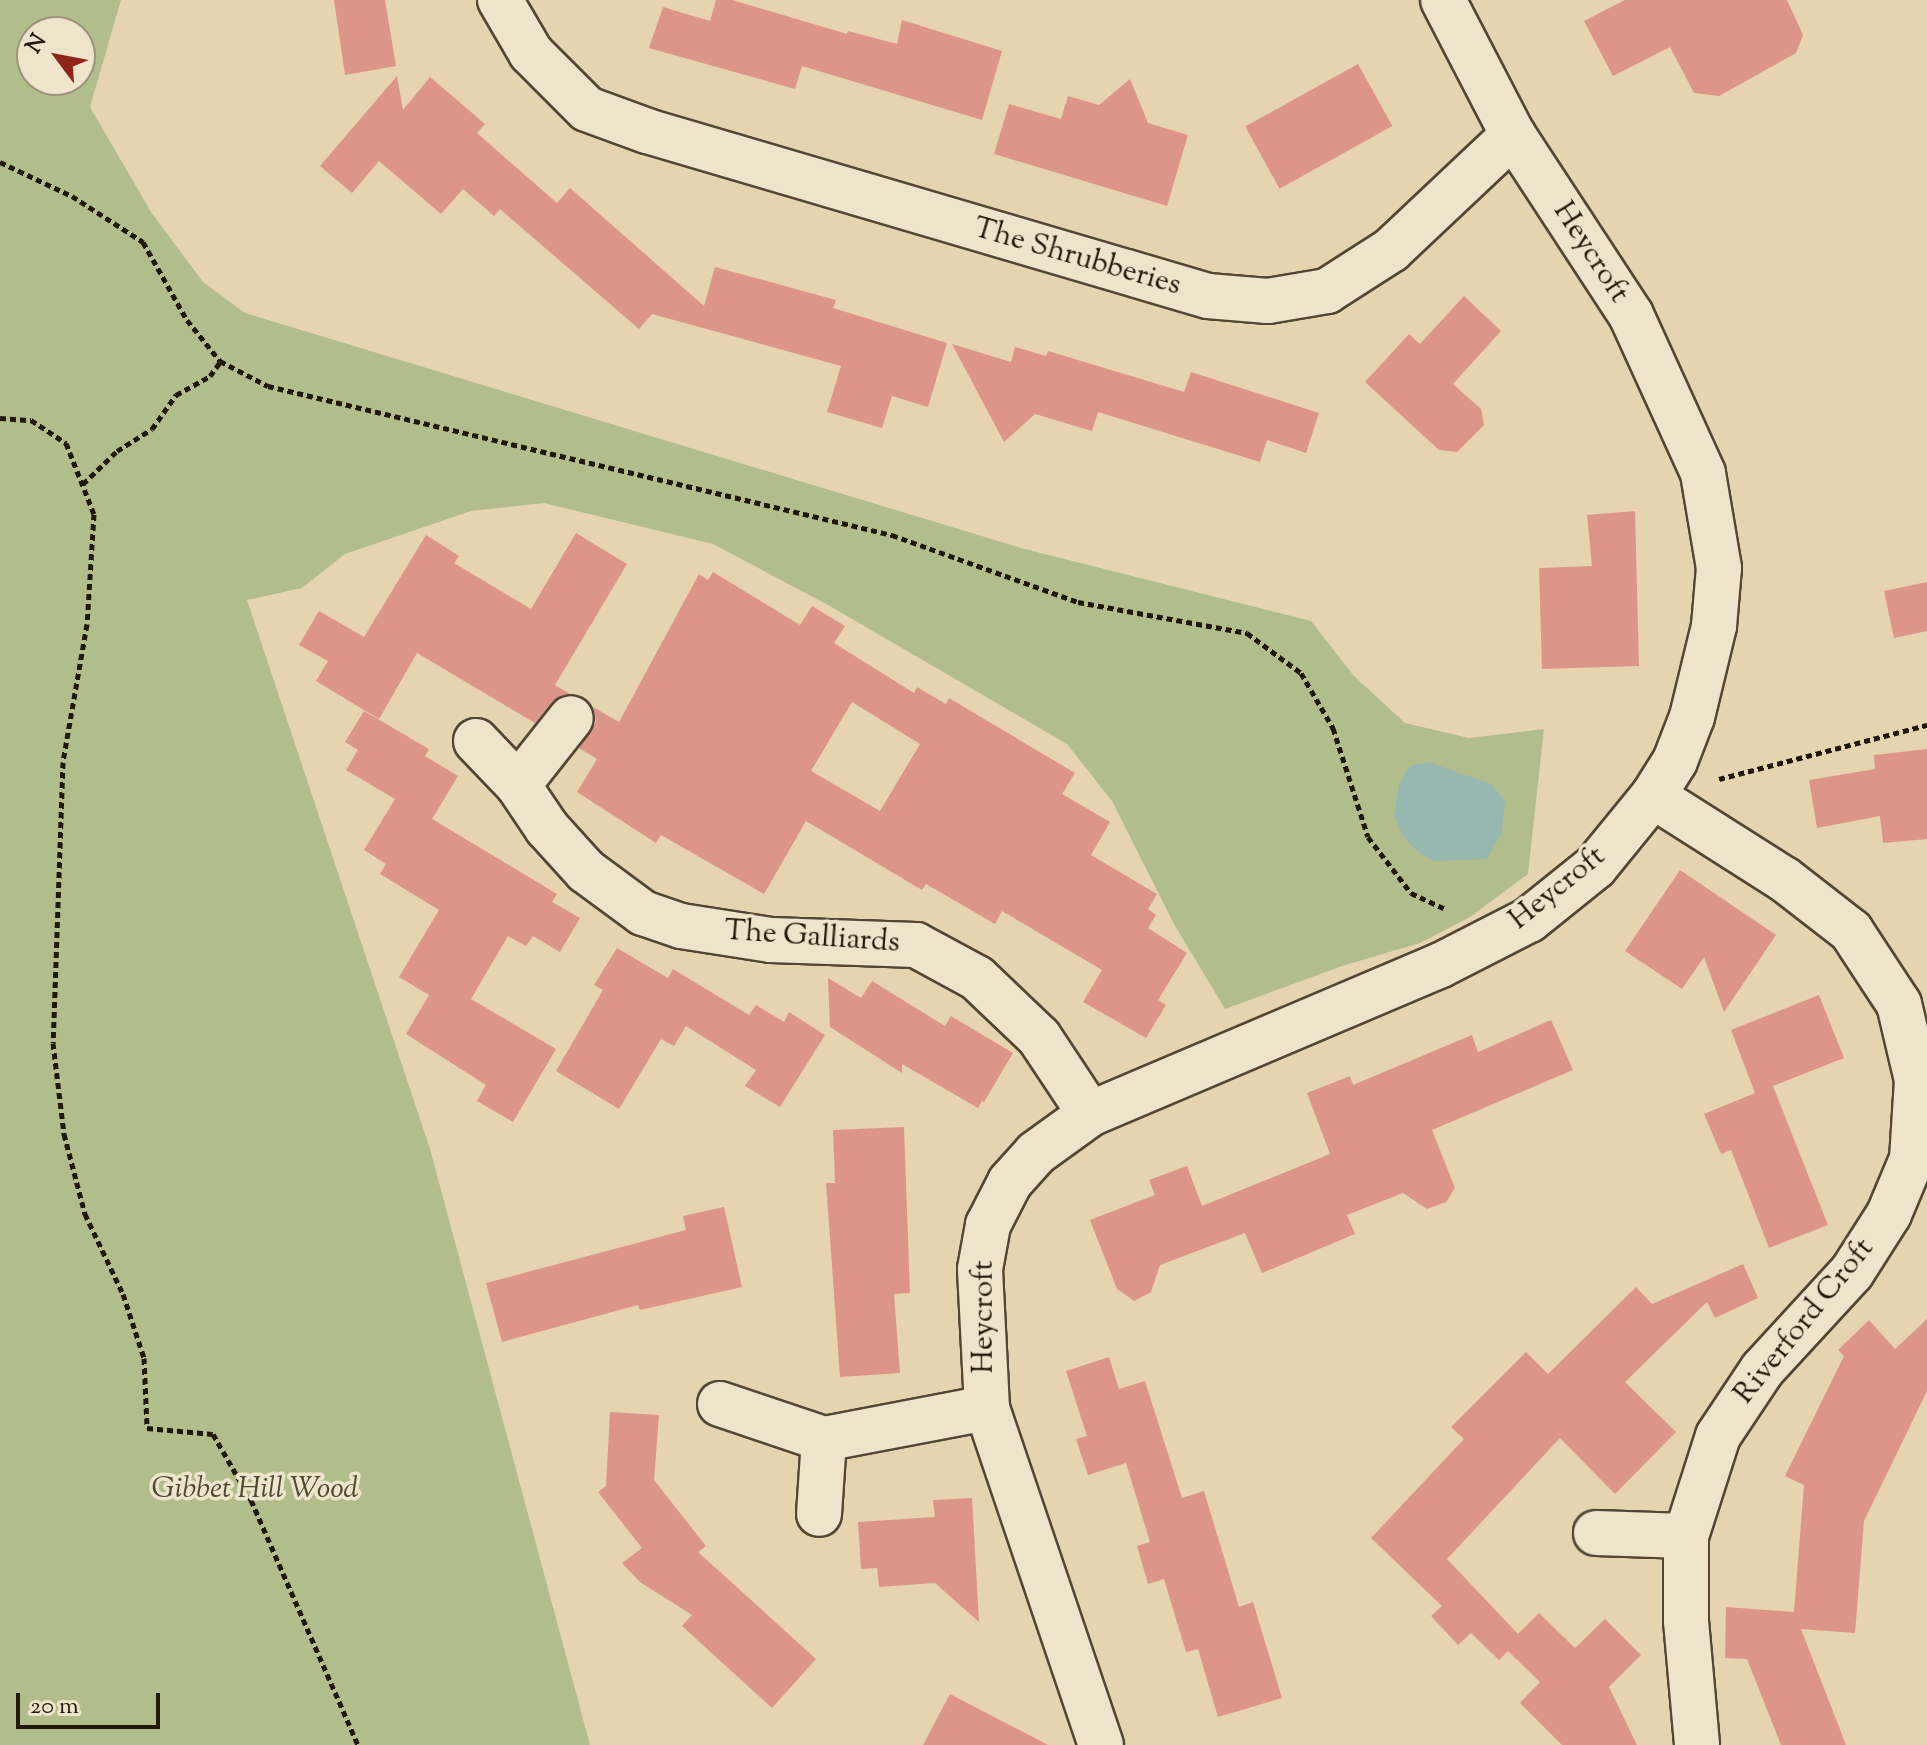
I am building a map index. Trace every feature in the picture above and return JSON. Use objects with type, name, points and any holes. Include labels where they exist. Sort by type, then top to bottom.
[{"type":"street","name":"The Shrubberies","points":[[500,0],[531,53],[587,109],[647,131],[1208,296],[1268,301],[1327,291],[1391,250],[1513,135]]},
{"type":"street","points":[[1443,0],[1513,135]]},
{"type":"street","name":"Heycroft","points":[[1101,1745],[1093,1713],[987,1408],[980,1281],[988,1225],[1010,1182],[1036,1153],[1090,1114],[1426,972],[1529,920],[1595,867],[1653,796],[1675,761],[1692,717],[1714,626],[1719,568],[1703,473],[1631,315],[1513,135]]},
{"type":"street","points":[[518,785],[571,718]]},
{"type":"street","name":"The Galliards","points":[[476,741],[518,785],[547,828],[586,871],[643,913],[681,926],[771,940],[916,945],[977,978],[1039,1037],[1090,1114]]},
{"type":"street","name":"Riverford Croft","points":[[1653,796],[1784,879],[1851,931],[1899,1004],[1917,1080],[1912,1159],[1889,1214],[1852,1272],[1762,1370],[1718,1436],[1686,1536],[1686,1621],[1697,1745]]},
{"type":"street","name":"Heycroft","points":[[720,1404],[824,1439],[987,1408]]},
{"type":"street","points":[[819,1514],[824,1439]]},
{"type":"street","points":[[1596,1533],[1686,1536]]},
{"type":"path","points":[[0,162],[72,196],[143,242],[187,320],[220,361],[268,386],[892,535],[1078,602],[1247,633],[1301,673],[1333,728],[1368,837],[1411,893],[1449,911]]},
{"type":"path","points":[[83,484],[117,451],[152,429],[176,395],[210,376],[220,361]]},
{"type":"path","points":[[0,418],[31,420],[66,443],[94,514],[89,592],[63,762],[53,1043],[64,1134],[85,1214],[123,1294],[144,1358],[147,1428],[213,1434],[251,1500],[358,1745]]},
{"type":"path","points":[[1653,796],[1927,725]]},
{"type":"green space","name":"Gibbet Hill Wood","points":[[0,0],[121,0],[96,86],[96,16],[16,16],[16,96],[93,96],[90,107],[151,212],[203,282],[245,313],[1021,548],[1311,621],[1354,676],[1405,723],[1469,738],[1544,729],[1528,874],[1470,917],[1420,943],[1342,966],[1225,1009],[1175,926],[1112,801],[1067,744],[828,605],[713,544],[544,503],[471,511],[345,554],[302,588],[247,600],[430,1149],[590,1745],[0,1745]]},
{"type":"water","points":[[1431,763],[1491,784],[1505,801],[1502,832],[1487,859],[1434,861],[1418,852],[1403,836],[1394,815],[1399,785],[1410,765]]},
{"type":"building","points":[[334,0],[385,0],[396,66],[345,75]]},
{"type":"building","points":[[716,0],[732,0],[847,34],[848,31],[897,44],[902,20],[1002,51],[982,120],[802,66],[795,89],[649,48],[663,7],[710,21]]},
{"type":"building","points":[[1625,0],[1787,0],[1803,35],[1796,53],[1719,96],[1694,93],[1670,47],[1613,76],[1584,21]]},
{"type":"building","points":[[1358,64],[1392,126],[1280,189],[1245,127]]},
{"type":"building","points":[[397,76],[403,110],[430,77],[485,124],[477,133],[557,203],[570,188],[704,306],[715,267],[836,300],[833,308],[947,343],[928,407],[892,396],[882,428],[827,412],[841,366],[652,314],[639,329],[500,209],[494,216],[463,189],[441,214],[379,161],[352,193],[320,166]]},
{"type":"building","points":[[1130,79],[1148,123],[1188,135],[1167,206],[994,154],[1009,104],[1061,119],[1068,96],[1099,105]]},
{"type":"building","points":[[1464,296],[1501,331],[1453,384],[1481,409],[1484,425],[1457,452],[1439,450],[1365,382],[1409,334],[1420,344]]},
{"type":"building","points":[[952,344],[1011,362],[1015,347],[1046,356],[1048,351],[1184,392],[1191,372],[1319,413],[1306,453],[1267,440],[1260,462],[1098,412],[1092,431],[1035,414],[1004,442]]},
{"type":"building","points":[[1635,511],[1639,666],[1542,669],[1539,568],[1592,566],[1587,515]]},
{"type":"building","points":[[576,533],[627,564],[555,685],[570,694],[552,702],[535,723],[417,653],[379,719],[316,681],[328,661],[299,645],[319,611],[364,637],[426,535],[459,556],[454,563],[531,609]]},
{"type":"building","points":[[713,572],[800,625],[812,606],[845,626],[834,643],[914,693],[917,687],[946,704],[949,698],[1075,773],[1062,794],[1110,822],[1091,855],[1157,894],[1148,909],[1156,915],[1148,928],[1187,953],[1158,1000],[1166,1005],[1146,1038],[1083,1002],[1102,970],[1002,911],[995,924],[926,884],[922,890],[806,821],[764,894],[661,835],[656,843],[577,792],[597,759],[579,748],[596,722],[593,707],[619,722],[699,574],[708,580]],"holes":[[[852,702],[920,744],[880,811],[811,771]]]},
{"type":"building","points":[[1927,582],[1927,631],[1894,638],[1884,591]]},
{"type":"building","points":[[364,711],[429,749],[425,756],[458,776],[432,819],[557,894],[552,902],[580,918],[560,952],[533,936],[526,946],[508,936],[471,999],[556,1049],[513,1122],[477,1101],[486,1085],[406,1034],[429,995],[399,977],[439,910],[380,874],[386,864],[364,850],[395,799],[346,770],[358,750],[345,742]]},
{"type":"building","points":[[1927,749],[1927,839],[1883,843],[1880,816],[1817,828],[1809,780],[1875,769],[1874,755]]},
{"type":"building","points":[[1680,870],[1776,935],[1724,1012],[1704,957],[1682,989],[1625,951]]},
{"type":"building","points":[[617,948],[668,978],[673,969],[749,1015],[756,1005],[784,1022],[789,1012],[825,1035],[780,1107],[745,1086],[756,1070],[686,1026],[674,1046],[661,1039],[619,1109],[556,1071],[603,990],[594,985]]},
{"type":"building","points":[[828,978],[861,998],[872,981],[945,1026],[951,1016],[1013,1053],[978,1108],[902,1064],[902,1073],[830,1027]]},
{"type":"building","points":[[1819,995],[1844,1058],[1773,1086],[1828,1225],[1769,1248],[1731,1150],[1721,1154],[1704,1114],[1755,1093],[1731,1030]]},
{"type":"building","points":[[1551,1020],[1573,1070],[1432,1130],[1455,1188],[1446,1202],[1427,1209],[1403,1193],[1347,1215],[1355,1234],[1262,1273],[1245,1233],[1160,1265],[1151,1292],[1134,1301],[1117,1289],[1090,1220],[1155,1195],[1149,1180],[1187,1166],[1202,1206],[1330,1154],[1307,1093],[1350,1076],[1353,1085],[1472,1035],[1478,1052]]},
{"type":"building","points":[[904,1127],[910,1293],[894,1294],[900,1373],[840,1377],[826,1183],[835,1183],[833,1130]]},
{"type":"building","points":[[724,1207],[742,1287],[640,1310],[638,1305],[502,1342],[486,1283],[686,1230],[683,1216]]},
{"type":"building","points":[[1743,1264],[1758,1298],[1715,1318],[1707,1302],[1625,1382],[1676,1432],[1615,1494],[1560,1438],[1447,1559],[1518,1634],[1539,1613],[1575,1648],[1605,1619],[1641,1655],[1609,1687],[1637,1745],[1562,1745],[1520,1703],[1540,1682],[1508,1651],[1499,1660],[1471,1633],[1458,1645],[1431,1616],[1442,1606],[1371,1538],[1464,1439],[1451,1427],[1526,1352],[1548,1374],[1636,1287],[1652,1304]]},
{"type":"building","points":[[1927,1319],[1927,1391],[1864,1521],[1855,1633],[1801,1629],[1846,1745],[1781,1745],[1747,1659],[1725,1658],[1726,1607],[1794,1612],[1804,1485],[1785,1476],[1844,1356],[1838,1350],[1869,1320],[1895,1349]]},
{"type":"building","points":[[1109,1357],[1119,1389],[1145,1381],[1182,1498],[1204,1491],[1239,1607],[1253,1602],[1282,1698],[1218,1717],[1198,1649],[1186,1652],[1164,1579],[1148,1584],[1137,1546],[1150,1542],[1126,1463],[1088,1475],[1076,1439],[1087,1436],[1066,1371]]},
{"type":"building","points":[[610,1412],[659,1415],[654,1480],[706,1546],[698,1552],[816,1659],[772,1708],[682,1626],[692,1615],[640,1582],[622,1563],[642,1548],[598,1492],[606,1486]]},
{"type":"building","points":[[972,1498],[979,1622],[935,1583],[879,1587],[877,1568],[861,1569],[858,1522],[935,1517],[933,1500]]},
{"type":"building","points":[[950,1694],[1048,1745],[923,1745]]}]
